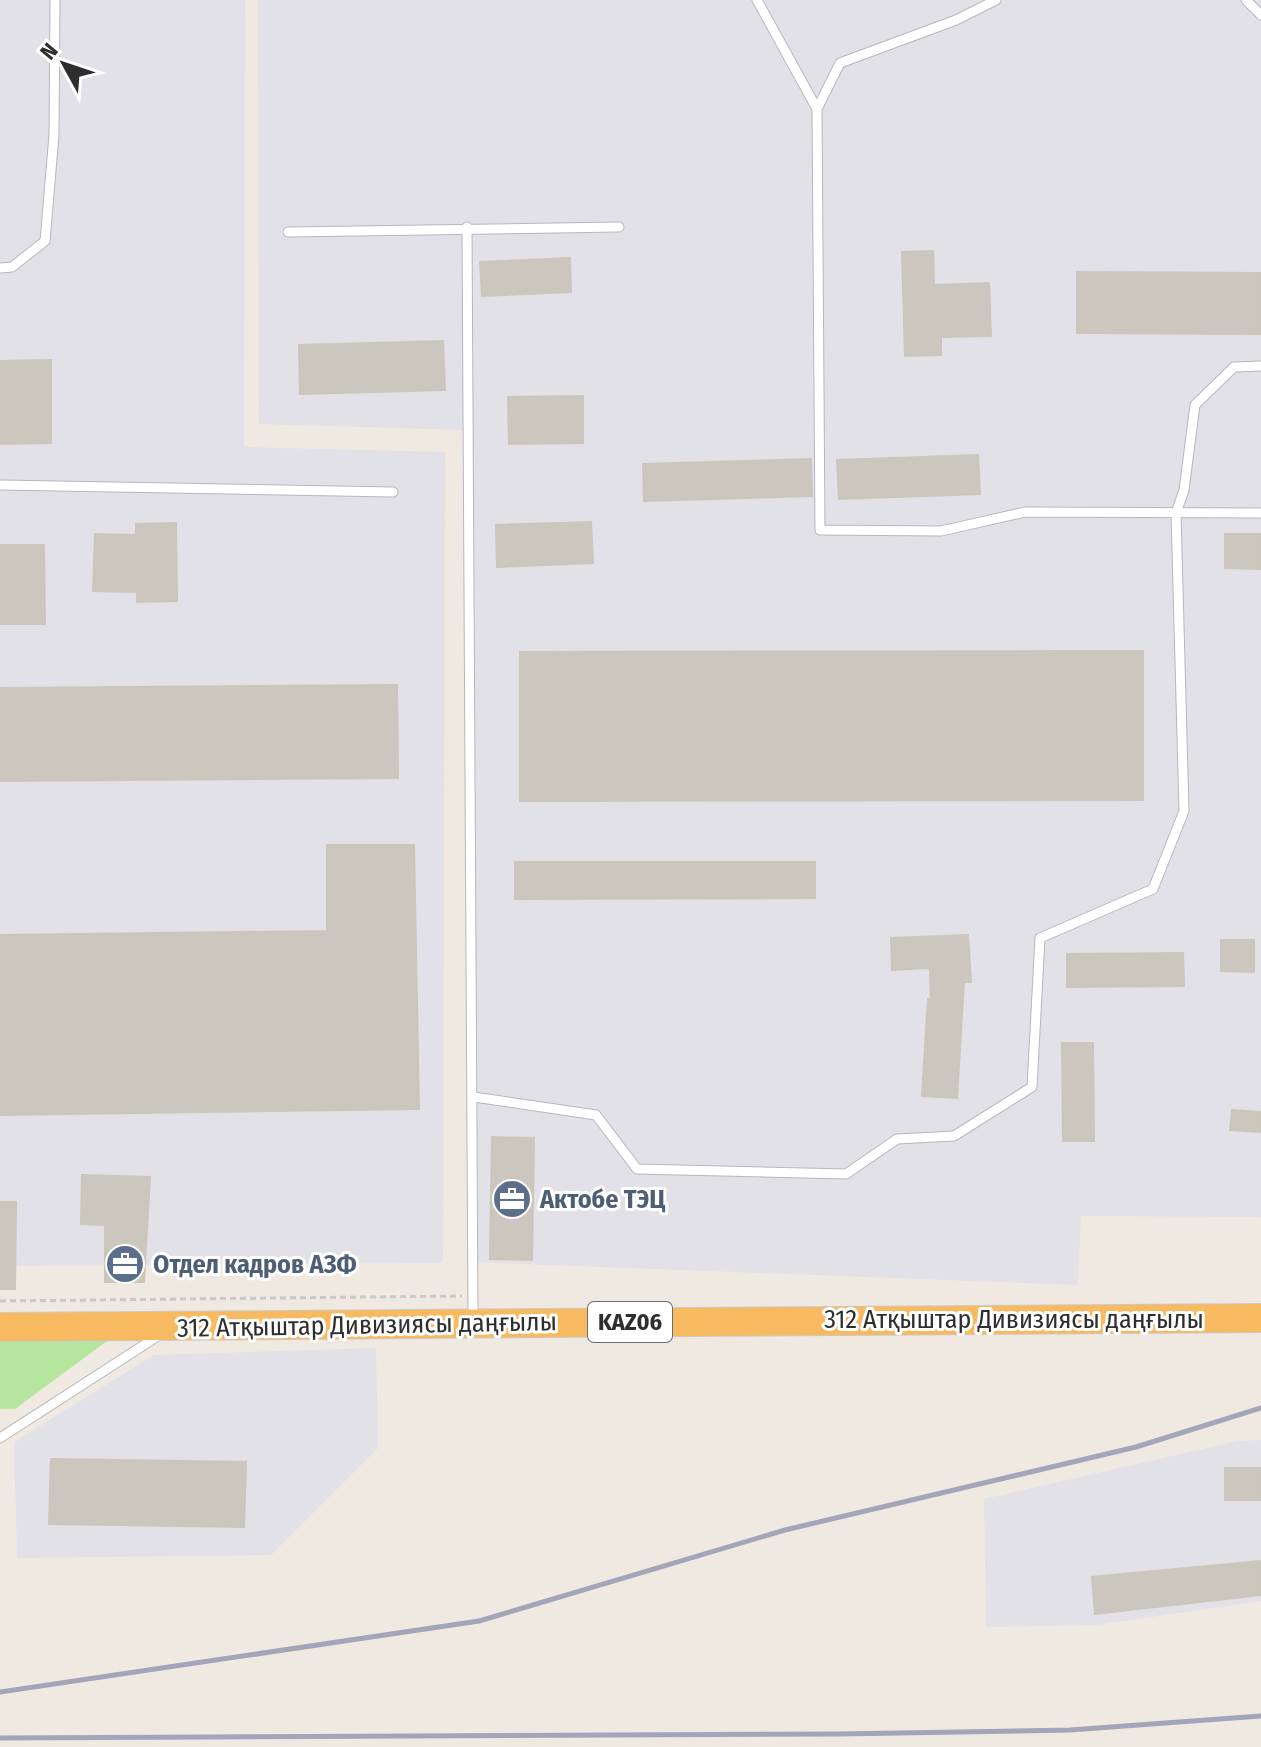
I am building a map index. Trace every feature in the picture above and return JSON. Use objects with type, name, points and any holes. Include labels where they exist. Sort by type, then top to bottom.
[{"type":"highway","name":"312 Атқыштар Дивизиясы даңғылы","points":[[0,1327],[171,1328],[474,1309],[1261,1318]]},
{"type":"lane","points":[[0,268],[12,267],[45,241],[54,135],[55,0]]},
{"type":"lane","points":[[757,0],[817,109]]},
{"type":"lane","points":[[996,0],[956,20],[840,63],[817,109],[820,530],[941,531],[1025,512],[1261,513]]},
{"type":"lane","points":[[1246,0],[1261,15]]},
{"type":"lane","points":[[467,227],[474,1309]]},
{"type":"lane","points":[[288,232],[619,227]]},
{"type":"lane","points":[[474,1097],[596,1115],[637,1169],[846,1174],[897,1139],[954,1136],[1032,1087],[1040,938],[1153,889],[1184,811],[1176,513],[1184,490],[1195,405],[1234,367],[1261,366]]},
{"type":"lane","points":[[0,485],[393,492]]},
{"type":"lane","points":[[0,1438],[171,1328]]},
{"type":"path","points":[[0,1301],[474,1309]]},
{"type":"shaded area","points":[[0,0],[245,0],[244,447],[445,452],[443,1263],[0,1266]]},
{"type":"shaded area","points":[[258,0],[1261,0],[1261,1217],[1081,1216],[1078,1285],[468,1262],[463,430],[259,424]]},
{"type":"shaded area","points":[[376,1348],[378,1448],[271,1555],[17,1558],[14,1442],[154,1355]]},
{"type":"shaded area","points":[[1261,1440],[1261,1601],[1097,1625],[986,1627],[984,1499],[1237,1441]]},
{"type":"green space","points":[[0,1341],[107,1341],[15,1409],[0,1409]]},
{"type":"building","points":[[933,251],[934,285],[989,283],[991,336],[941,337],[941,355],[905,356],[902,252]]},
{"type":"building","points":[[570,258],[571,292],[482,296],[480,262]]},
{"type":"building","points":[[1077,272],[1261,273],[1261,334],[1077,333]]},
{"type":"building","points":[[443,341],[445,390],[300,394],[299,345]]},
{"type":"building","points":[[51,360],[51,443],[0,444],[0,361]]},
{"type":"building","points":[[583,396],[583,443],[509,444],[508,397]]},
{"type":"building","points":[[978,455],[980,494],[839,499],[837,460]]},
{"type":"building","points":[[811,459],[812,496],[644,501],[643,464]]},
{"type":"building","points":[[591,522],[593,563],[497,567],[496,525]]},
{"type":"building","points":[[176,523],[177,601],[137,602],[137,592],[93,591],[95,534],[136,535],[136,524]]},
{"type":"building","points":[[1225,534],[1261,534],[1261,569],[1225,568]]},
{"type":"building","points":[[0,545],[44,545],[45,624],[0,624]]},
{"type":"building","points":[[1143,651],[1143,800],[520,801],[520,652]]},
{"type":"building","points":[[397,685],[398,778],[0,781],[0,688]]},
{"type":"building","points":[[327,845],[414,845],[419,1109],[0,1115],[0,935],[327,931]]},
{"type":"building","points":[[515,862],[815,862],[815,898],[515,899]]},
{"type":"building","points":[[968,935],[971,982],[964,982],[957,1098],[922,1096],[928,999],[931,999],[930,968],[892,970],[891,938]]},
{"type":"building","points":[[1221,940],[1254,940],[1254,972],[1221,971]]},
{"type":"building","points":[[1183,953],[1184,986],[1067,987],[1067,954]]},
{"type":"building","points":[[1062,1043],[1093,1043],[1094,1141],[1063,1141]]},
{"type":"building","points":[[1232,1110],[1261,1112],[1261,1132],[1230,1130]]},
{"type":"building","name":"Актобе ТЭЦ","points":[[492,1137],[534,1138],[532,1260],[490,1259]]},
{"type":"building","points":[[82,1175],[150,1177],[144,1282],[105,1282],[105,1225],[81,1224]]},
{"type":"building","points":[[0,1202],[16,1202],[15,1289],[0,1289]]},
{"type":"building","points":[[51,1459],[246,1462],[244,1527],[49,1524]]},
{"type":"building","points":[[1225,1468],[1261,1468],[1261,1500],[1225,1500]]},
{"type":"building","points":[[1261,1561],[1261,1595],[1095,1614],[1092,1577]]},
{"type":"railway","points":[[0,1692],[479,1621],[785,1530],[1136,1447],[1261,1408]]},
{"type":"railway","points":[[0,1738],[1070,1730],[1261,1716]]},
{"type":"place","name":"Актобе ТЭЦ","points":[[512,1199]]},
{"type":"place","name":"Отдел кадров АЗФ","points":[[125,1264]]}]
